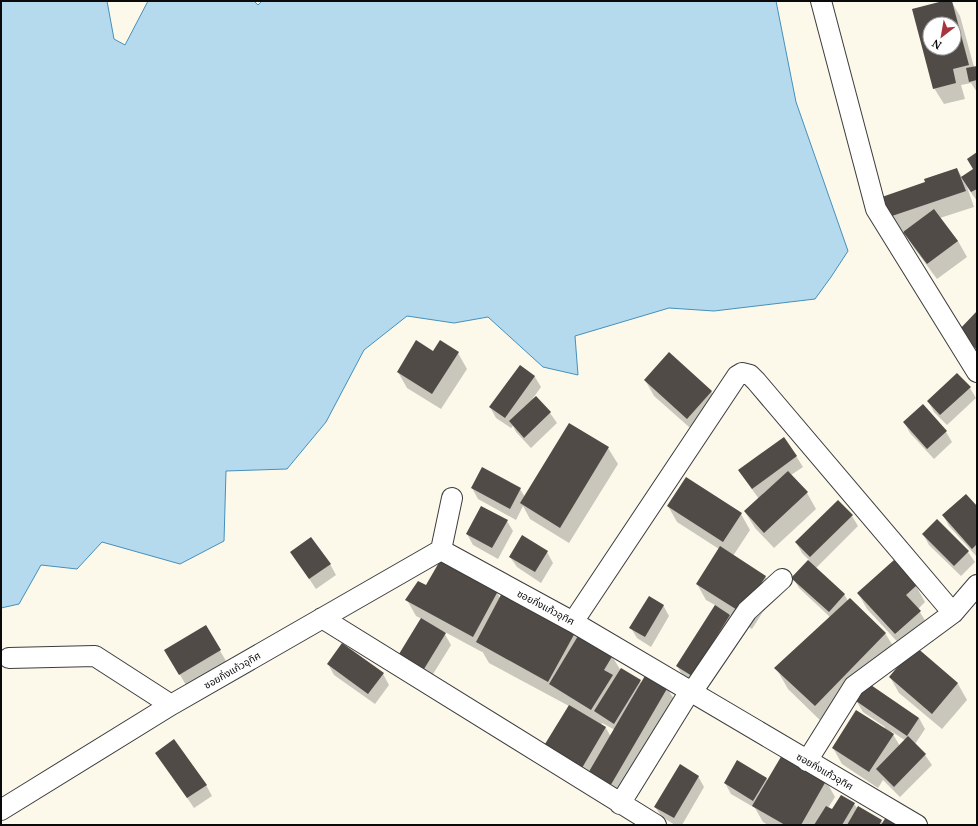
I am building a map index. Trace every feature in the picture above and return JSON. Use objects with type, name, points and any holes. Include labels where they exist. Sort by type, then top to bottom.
[{"type":"street","points":[[821,1],[876,209],[977,372]]},
{"type":"street","points":[[573,622],[731,384],[737,376],[742,373],[750,375],[756,381],[953,613]]},
{"type":"street","points":[[441,550],[452,498]]},
{"type":"street","name":"ซอยกิ่งแก้วอุทิศ","points":[[1,810],[171,705],[441,550],[573,622],[917,825]]},
{"type":"street","points":[[620,804],[691,691],[747,611],[782,579]]},
{"type":"street","points":[[807,761],[854,686],[953,613],[977,585]]},
{"type":"street","points":[[322,618],[656,825]]},
{"type":"street","points":[[9,658],[94,656],[171,705]]},
{"type":"water","points":[[1,1],[107,1],[114,39],[125,45],[148,1],[254,1],[258,5],[262,1],[776,1],[796,102],[848,251],[815,299],[714,311],[669,308],[575,336],[578,375],[543,367],[488,317],[454,323],[407,316],[364,350],[326,422],[287,469],[226,471],[224,541],[180,564],[102,542],[77,569],[41,565],[19,604],[1,608]]},
{"type":"building","points":[[943,1],[952,1],[956,16],[922,16],[922,47],[912,9]]},
{"type":"building","points":[[962,39],[969,65],[953,69],[956,83],[933,89],[924,56],[962,56]]},
{"type":"building","points":[[977,66],[977,80],[969,82],[966,68]]},
{"type":"building","points":[[977,152],[977,189],[971,192],[961,177],[973,169],[967,159]]},
{"type":"building","points":[[957,168],[966,191],[886,218],[879,198],[925,182],[924,179]]},
{"type":"building","points":[[934,209],[958,241],[927,264],[903,232]]},
{"type":"building","points":[[977,311],[977,350],[958,331]]},
{"type":"building","points":[[416,340],[433,351],[440,340],[459,352],[432,394],[397,372]]},
{"type":"building","points":[[669,352],[712,391],[687,419],[644,380]]},
{"type":"building","points":[[520,365],[535,376],[505,418],[489,407]]},
{"type":"building","points":[[957,373],[971,387],[940,415],[927,401]]},
{"type":"building","points":[[536,396],[551,412],[524,438],[509,421]]},
{"type":"building","points":[[923,404],[947,431],[927,449],[903,422]]},
{"type":"building","points":[[569,423],[609,447],[560,528],[520,503]]},
{"type":"building","points":[[784,437],[797,456],[752,489],[738,470]]},
{"type":"building","points":[[482,467],[521,488],[510,509],[471,488]]},
{"type":"building","points":[[788,471],[808,492],[764,533],[744,511]]},
{"type":"building","points":[[686,477],[742,513],[723,542],[667,506]]},
{"type":"building","points":[[966,494],[977,506],[977,544],[972,549],[942,515]]},
{"type":"building","points":[[838,500],[853,515],[810,557],[795,542]]},
{"type":"building","points":[[481,506],[508,520],[492,548],[466,534]]},
{"type":"building","points":[[937,519],[969,551],[954,566],[922,534]]},
{"type":"building","points":[[522,535],[548,551],[535,572],[509,557]]},
{"type":"building","points":[[311,537],[331,564],[309,579],[290,552]]},
{"type":"building","points":[[720,546],[766,576],[742,613],[696,584]]},
{"type":"building","points":[[441,559],[498,591],[473,637],[405,600],[418,581],[426,585]]},
{"type":"building","points":[[808,560],[845,594],[829,612],[791,578]]},
{"type":"building","points":[[894,560],[917,585],[906,595],[921,611],[895,634],[857,593]]},
{"type":"building","points":[[503,591],[576,631],[548,682],[476,642]]},
{"type":"building","points":[[649,596],[664,605],[645,637],[629,628]]},
{"type":"building","points":[[850,598],[886,633],[815,706],[774,668]]},
{"type":"building","points":[[715,605],[730,615],[692,676],[676,666]]},
{"type":"building","points":[[421,618],[446,633],[424,669],[399,654]]},
{"type":"building","points":[[206,625],[221,650],[179,675],[164,650]]},
{"type":"building","points":[[578,636],[613,655],[604,670],[613,675],[591,710],[549,684]]},
{"type":"building","points":[[342,643],[384,673],[368,694],[327,664]]},
{"type":"building","points":[[915,646],[958,683],[932,714],[889,677]]},
{"type":"building","points":[[621,668],[641,680],[614,724],[594,711]]},
{"type":"building","points":[[646,674],[668,687],[609,788],[587,775]]},
{"type":"building","points":[[868,683],[919,718],[907,736],[856,701]]},
{"type":"building","points":[[569,705],[606,727],[582,768],[545,744]]},
{"type":"building","points":[[856,710],[894,734],[869,772],[832,748]]},
{"type":"building","points":[[908,736],[926,754],[894,787],[876,769]]},
{"type":"building","points":[[174,739],[207,785],[187,798],[155,753]]},
{"type":"building","points":[[782,755],[826,781],[801,825],[785,825],[752,806]]},
{"type":"building","points":[[737,760],[767,778],[753,801],[724,783]]},
{"type":"building","points":[[680,764],[699,776],[674,818],[654,807]]},
{"type":"building","points":[[841,795],[855,803],[842,825],[814,825],[826,806],[832,809]]},
{"type":"building","points":[[858,806],[882,820],[879,825],[847,825]]},
{"type":"building","points":[[886,817],[900,825],[881,825]]}]
